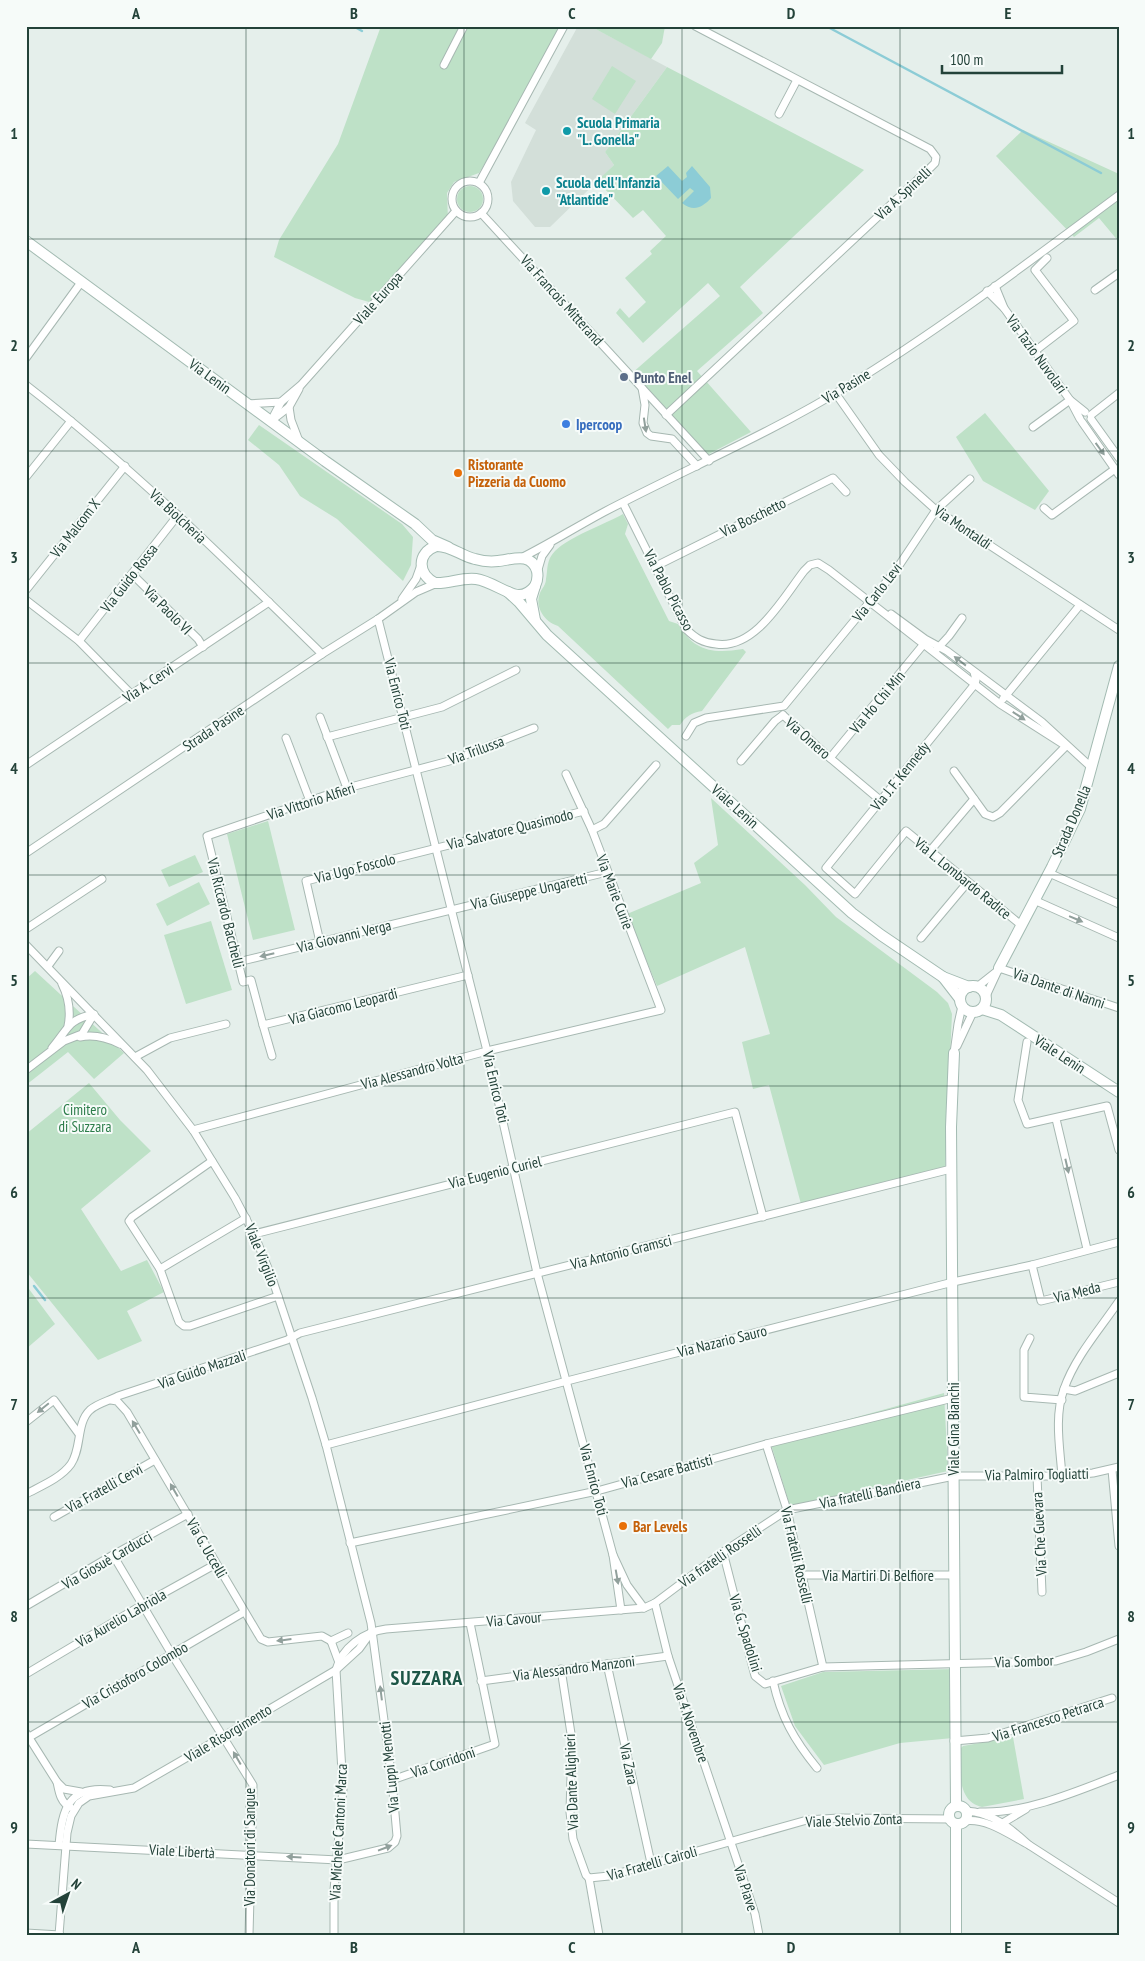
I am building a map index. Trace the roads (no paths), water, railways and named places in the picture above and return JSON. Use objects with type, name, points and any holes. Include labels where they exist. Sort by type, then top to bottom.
[{"type":"main road","name":"Via Lenin","points":[[26,240],[299,442],[415,524],[432,540],[468,558],[488,562],[521,558]]},
{"type":"main road","name":"Via Lenin","points":[[394,510],[414,528],[421,538],[424,548],[422,561]]},
{"type":"main road","points":[[448,548],[436,546],[425,552],[422,561],[425,576],[437,583],[474,579],[491,583],[508,592],[520,595],[526,594],[535,586]]},
{"type":"main road","points":[[521,558],[532,563],[537,574],[531,595],[531,604],[537,624]]},
{"type":"main road","name":"Viale Lenin","points":[[508,592],[547,635],[852,913],[943,977],[981,989],[982,1005]]},
{"type":"main road","name":"Strada Donella","points":[[999,968],[1049,873],[1078,812],[1092,768],[1119,666]]},
{"type":"main road","name":"Viale Lenin","points":[[943,977],[967,1010],[982,1005],[1001,1015],[1119,1092]]},
{"type":"main road","points":[[961,1002],[963,992],[973,987]]},
{"type":"main road","name":"Viale Gina Bianchi","points":[[954,1053],[951,1169],[956,1806]]},
{"type":"main road","points":[[956,1821],[967,1816],[966,1811],[961,1806],[956,1806],[949,1811],[956,1821],[956,1935]]},
{"type":"street","points":[[444,65],[464,26]]},
{"type":"street","points":[[479,183],[564,26]]},
{"type":"street","name":"Via A. Spinelli","points":[[663,412],[935,163],[936,157],[930,149],[695,26]]},
{"type":"street","points":[[779,114],[797,80]]},
{"type":"street","points":[[468,180],[479,183],[487,191],[488,197],[485,209],[476,216],[466,216],[456,211],[453,206],[452,195],[457,185],[468,180]]},
{"type":"street","name":"Via Pasine","points":[[521,558],[552,543],[604,512],[709,461],[836,394],[920,340],[1119,195]]},
{"type":"street","name":"Viale Europa","points":[[301,385],[456,211]]},
{"type":"street","name":"Via Francois Mitterand","points":[[481,213],[709,461]]},
{"type":"street","points":[[1035,350],[1074,322],[1035,270],[1048,258]]},
{"type":"street","points":[[1095,290],[1119,273]]},
{"type":"street","points":[[26,358],[82,281]]},
{"type":"street","name":"Via Tazio Nuvolari","points":[[995,286],[1004,308]]},
{"type":"street","name":"Via Tazio Nuvolari","points":[[988,291],[1004,308],[1035,350],[1117,472]]},
{"type":"street","name":"Via Biolcheria","points":[[26,385],[125,466],[322,654]]},
{"type":"street","points":[[271,421],[281,402],[301,385]]},
{"type":"street","points":[[271,421],[289,407],[301,385]]},
{"type":"street","points":[[642,388],[645,408],[643,423],[647,433],[651,436],[672,439],[697,466]]},
{"type":"street","points":[[1081,421],[1088,423],[1089,415],[1119,393]]},
{"type":"street","name":"Via Montaldi","points":[[836,394],[879,455],[936,510],[1119,630]]},
{"type":"street","points":[[1032,427],[1070,400]]},
{"type":"street","name":"Via Tazio Nuvolari","points":[[1070,400],[1089,415],[1119,458]]},
{"type":"street","points":[[247,404],[281,402]]},
{"type":"street","points":[[645,408],[653,406],[663,412]]},
{"type":"street","points":[[289,407],[291,420],[299,442]]},
{"type":"street","points":[[26,477],[71,421]]},
{"type":"street","points":[[681,448],[689,449],[692,442]]},
{"type":"street","name":"Via Malcom X","points":[[26,590],[125,466]]},
{"type":"street","points":[[1044,508],[1052,514],[1117,472]]},
{"type":"street","name":"Via Boschetto","points":[[656,566],[833,478],[846,492]]},
{"type":"street","name":"Via Carlo Levi","points":[[784,706],[896,570],[936,510],[970,479]]},
{"type":"street","name":"Via Pablo Picasso","points":[[624,503],[686,629],[694,637],[705,643],[719,645],[736,644],[748,638],[761,626],[810,565],[818,563],[1000,704],[1066,746]]},
{"type":"street","name":"Via Guido Rossa","points":[[79,641],[178,515]]},
{"type":"street","points":[[537,574],[542,556],[552,543]]},
{"type":"street","points":[[399,604],[416,579],[422,561]]},
{"type":"street","name":"Via Paolo VI","points":[[132,574],[203,646]]},
{"type":"street","name":"Strada Pasine","points":[[26,853],[322,654],[423,588],[437,583]]},
{"type":"street","points":[[26,600],[79,641],[131,694]]},
{"type":"street","name":"Via A. Cervi","points":[[26,765],[269,602]]},
{"type":"street","name":"Via Pablo Picasso","points":[[870,602],[877,603],[925,639],[947,651],[974,672],[1008,693],[1092,768]]},
{"type":"street","points":[[1000,704],[1080,604]]},
{"type":"street","points":[[933,652],[962,618]]},
{"type":"street","name":"Via Enrico Toti","points":[[378,619],[487,1051],[537,1273],[613,1555],[621,1610]]},
{"type":"street","name":"Via Ho Chi Min","points":[[830,758],[924,645]]},
{"type":"street","points":[[327,737],[442,708],[516,670]]},
{"type":"street","points":[[974,672],[975,684],[980,682],[1000,696],[1008,693]]},
{"type":"street","name":"Via J. F. Kennedy","points":[[826,868],[975,684]]},
{"type":"street","points":[[686,736],[694,723],[706,718],[784,706],[783,715]]},
{"type":"street","name":"Via Omero","points":[[741,761],[775,721],[783,715],[880,800]]},
{"type":"street","points":[[320,716],[347,788]]},
{"type":"street","name":"Via Trilussa","points":[[416,769],[453,760],[534,728]]},
{"type":"street","points":[[286,738],[310,801]]},
{"type":"street","points":[[954,771],[984,814],[996,816],[1066,746]]},
{"type":"street","points":[[592,830],[604,824],[656,765]]},
{"type":"street","name":"Via Vittorio Alfieri","points":[[207,836],[347,788],[416,769]]},
{"type":"street","name":"Via Marie Curie","points":[[566,774],[592,830],[661,1010]]},
{"type":"street","points":[[930,851],[974,799]]},
{"type":"street","name":"Via Salvatore Quasimodo","points":[[436,848],[584,811]]},
{"type":"street","name":"Via L. Lombardo Radice","points":[[826,868],[855,894],[906,831],[1022,925]]},
{"type":"street","name":"Via Riccardo Bacchelli","points":[[207,836],[243,982],[251,980],[263,1025]]},
{"type":"street","name":"Via Ugo Foscolo","points":[[320,942],[306,880],[436,848]]},
{"type":"street","name":"Via Giuseppe Ungaretti","points":[[451,910],[607,872]]},
{"type":"street","points":[[1049,873],[1119,904]]},
{"type":"street","points":[[26,929],[102,879]]},
{"type":"street","points":[[921,938],[968,882]]},
{"type":"street","points":[[1034,900],[1119,938]]},
{"type":"street","name":"Via Giovanni Verga","points":[[238,962],[451,910]]},
{"type":"street","name":"Viale Virgilio","points":[[26,945],[135,1057],[193,1130],[246,1218],[278,1296],[326,1445],[372,1631]]},
{"type":"street","points":[[48,966],[59,951]]},
{"type":"street","points":[[973,987],[990,978],[999,968]]},
{"type":"street","points":[[954,1053],[982,1005],[999,968]]},
{"type":"street","name":"Via Dante di Nanni","points":[[999,968],[1119,1008]]},
{"type":"street","name":"Via Giacomo Leopardi","points":[[263,1025],[468,975]]},
{"type":"street","points":[[58,977],[67,994],[70,1008],[68,1027]]},
{"type":"street","points":[[954,1053],[961,1002]]},
{"type":"street","name":"Via Alessandro Volta","points":[[193,1130],[487,1051],[661,1010]]},
{"type":"street","points":[[52,1048],[72,1021],[94,1014]]},
{"type":"street","points":[[74,1038],[86,1030],[94,1014]]},
{"type":"street","points":[[135,1057],[170,1038],[226,1024]]},
{"type":"street","points":[[263,1025],[272,1056]]},
{"type":"street","points":[[26,1070],[52,1048],[74,1038],[88,1036],[107,1038],[124,1046]]},
{"type":"street","points":[[1027,1042],[1018,1100],[1027,1124],[1107,1106],[1118,1139],[1119,1150]]},
{"type":"street","name":"Via Eugenio Curiel","points":[[254,1234],[735,1112],[763,1217]]},
{"type":"street","points":[[1056,1119],[1087,1249]]},
{"type":"street","points":[[212,1161],[129,1221],[160,1268],[179,1322],[184,1326],[190,1326],[278,1296]]},
{"type":"street","name":"Via Antonio Gramsci","points":[[292,1338],[300,1333],[951,1169]]},
{"type":"street","points":[[160,1268],[246,1218]]},
{"type":"street","name":"Via Nazario Sauro","points":[[326,1445],[953,1282],[1032,1265],[1119,1242]]},
{"type":"street","name":"Via Meda","points":[[1032,1265],[1041,1301],[1119,1282]]},
{"type":"street","points":[[1062,1476],[1059,1426],[1064,1389],[1076,1363],[1119,1301]]},
{"type":"street","name":"Via Guido Mazzali","points":[[26,1494],[59,1476],[71,1464],[74,1459],[79,1434],[88,1412],[94,1407],[118,1396],[292,1338]]},
{"type":"street","points":[[1030,1338],[1024,1350],[1024,1397],[1062,1400]]},
{"type":"street","points":[[1064,1389],[1075,1391],[1119,1373]]},
{"type":"street","name":"Via Cesare Battisti","points":[[350,1543],[597,1491],[766,1444],[953,1398]]},
{"type":"street","points":[[26,1422],[54,1400],[79,1434]]},
{"type":"street","name":"Via G. Uccelli","points":[[111,1400],[117,1401],[127,1412],[244,1612],[264,1642],[322,1636],[331,1641]]},
{"type":"street","name":"Via Fratelli Rosselli","points":[[766,1444],[787,1510],[822,1667]]},
{"type":"street","name":"Via Fratelli Cervi","points":[[54,1517],[155,1460]]},
{"type":"street","points":[[1115,1468],[1119,1546]]},
{"type":"street","name":"Via Palmiro Togliatti","points":[[954,1476],[1062,1476],[1115,1468]]},
{"type":"street","name":"Via fratelli Bandiera","points":[[787,1510],[954,1476]]},
{"type":"street","name":"Via Che Guevara","points":[[1037,1476],[1042,1592]]},
{"type":"street","name":"Via fratelli Rosselli","points":[[655,1603],[722,1552],[787,1510]]},
{"type":"street","name":"Via Giosuè Carducci","points":[[26,1606],[188,1514]]},
{"type":"street","name":"Via G. Spadolini","points":[[722,1552],[755,1676],[766,1684],[822,1667]]},
{"type":"street","name":"Via Donatori di Sangue","points":[[113,1555],[171,1654],[224,1736],[252,1785],[248,1935]]},
{"type":"street","name":"Via Enrico Toti","points":[[613,1555],[627,1585],[644,1608]]},
{"type":"street","name":"Via Aurelio Labriola","points":[[26,1674],[142,1604],[216,1564]]},
{"type":"street","name":"Via Martiri Di Belfiore","points":[[802,1574],[955,1575]]},
{"type":"street","name":"Via Cavour","points":[[372,1631],[644,1608],[655,1603]]},
{"type":"street","name":"Via 4 Novembre","points":[[655,1603],[668,1656],[731,1841]]},
{"type":"street","name":"Via Cristoforo Colombo","points":[[27,1736],[244,1612]]},
{"type":"street","points":[[470,1623],[480,1681]]},
{"type":"street","points":[[348,1633],[331,1641],[338,1660],[358,1638],[372,1631]]},
{"type":"street","name":"Viale Risorgimento","points":[[117,1791],[134,1788],[336,1670],[359,1649],[372,1631]]},
{"type":"street","name":"Via Luppi Menotti","points":[[338,1860],[388,1848],[395,1842],[397,1836],[392,1780],[372,1631]]},
{"type":"street","name":"Via Sombor","points":[[822,1667],[1056,1661],[1119,1639]]},
{"type":"street","name":"Via Alessandro Manzoni","points":[[480,1681],[668,1656]]},
{"type":"street","name":"Via Michele Cantoni Marca","points":[[334,1935],[334,1890],[343,1789],[336,1670],[338,1660]]},
{"type":"street","name":"Via Zara","points":[[607,1664],[651,1864]]},
{"type":"street","name":"Via Dante Alighieri","points":[[561,1669],[572,1740],[570,1812],[573,1839],[582,1864]]},
{"type":"street","name":"Via Corridoni","points":[[392,1780],[495,1744],[480,1681]]},
{"type":"street","points":[[774,1681],[779,1707],[799,1746],[817,1768]]},
{"type":"street","name":"Via Francesco Petrarca","points":[[954,1741],[988,1738],[1112,1698]]},
{"type":"street","points":[[27,1736],[57,1782],[73,1798],[75,1808]]},
{"type":"street","points":[[980,1812],[995,1813],[1030,1806],[1119,1775]]},
{"type":"street","points":[[57,1782],[60,1797],[67,1806],[75,1808]]},
{"type":"street","points":[[64,1789],[81,1792]]},
{"type":"street","points":[[26,1934],[59,1935],[63,1814],[67,1806],[81,1792],[93,1789],[117,1791]]},
{"type":"street","points":[[62,1845],[75,1808],[89,1796],[117,1791]]},
{"type":"street","points":[[984,1823],[1003,1824],[1030,1806]]},
{"type":"street","name":"Viale Stelvio Zonta","points":[[966,1811],[980,1812],[1003,1824],[1029,1845]]},
{"type":"street","name":"Viale Stelvio Zonta","points":[[731,1841],[807,1820],[839,1818],[969,1820],[1000,1829],[1029,1845],[1119,1902]]},
{"type":"street","name":"Via Fratelli Cairoli","points":[[582,1864],[589,1878],[610,1876],[731,1841]]},
{"type":"street","name":"Via Piave","points":[[731,1841],[755,1914],[759,1935]]},
{"type":"street","name":"Viale Libertà","points":[[26,1844],[338,1860]]},
{"type":"street","points":[[589,1878],[599,1935]]},
{"type":"water","points":[[668,166],[682,181],[687,177],[686,173],[692,166],[710,187],[711,198],[697,208],[686,206],[682,203],[694,191],[690,188],[678,199],[656,176]]},
{"type":"waterway","points":[[353,26],[362,31]]},
{"type":"waterway","points":[[826,26],[1101,173]]},
{"type":"waterway","points":[[34,1286],[45,1300]]},
{"type":"place","name":"Scuola Primaria \"L. Gonella\"","points":[[567,131]]},
{"type":"place","name":"Scuola dell'Infanzia \"Atlantide\"","points":[[546,191]]},
{"type":"place","name":"Punto Enel","points":[[624,377]]},
{"type":"place","name":"Ipercoop","points":[[566,424]]},
{"type":"place","name":"Ristorante Pizzeria da Cuomo","points":[[458,473]]},
{"type":"place","name":"Bar Levels","points":[[623,1526]]},
{"type":"district","name":"SUZZARA","points":[[427,1678]]},
{"type":"park label","name":"Cimitero di Suzzara","points":[[85,1118]]}]
